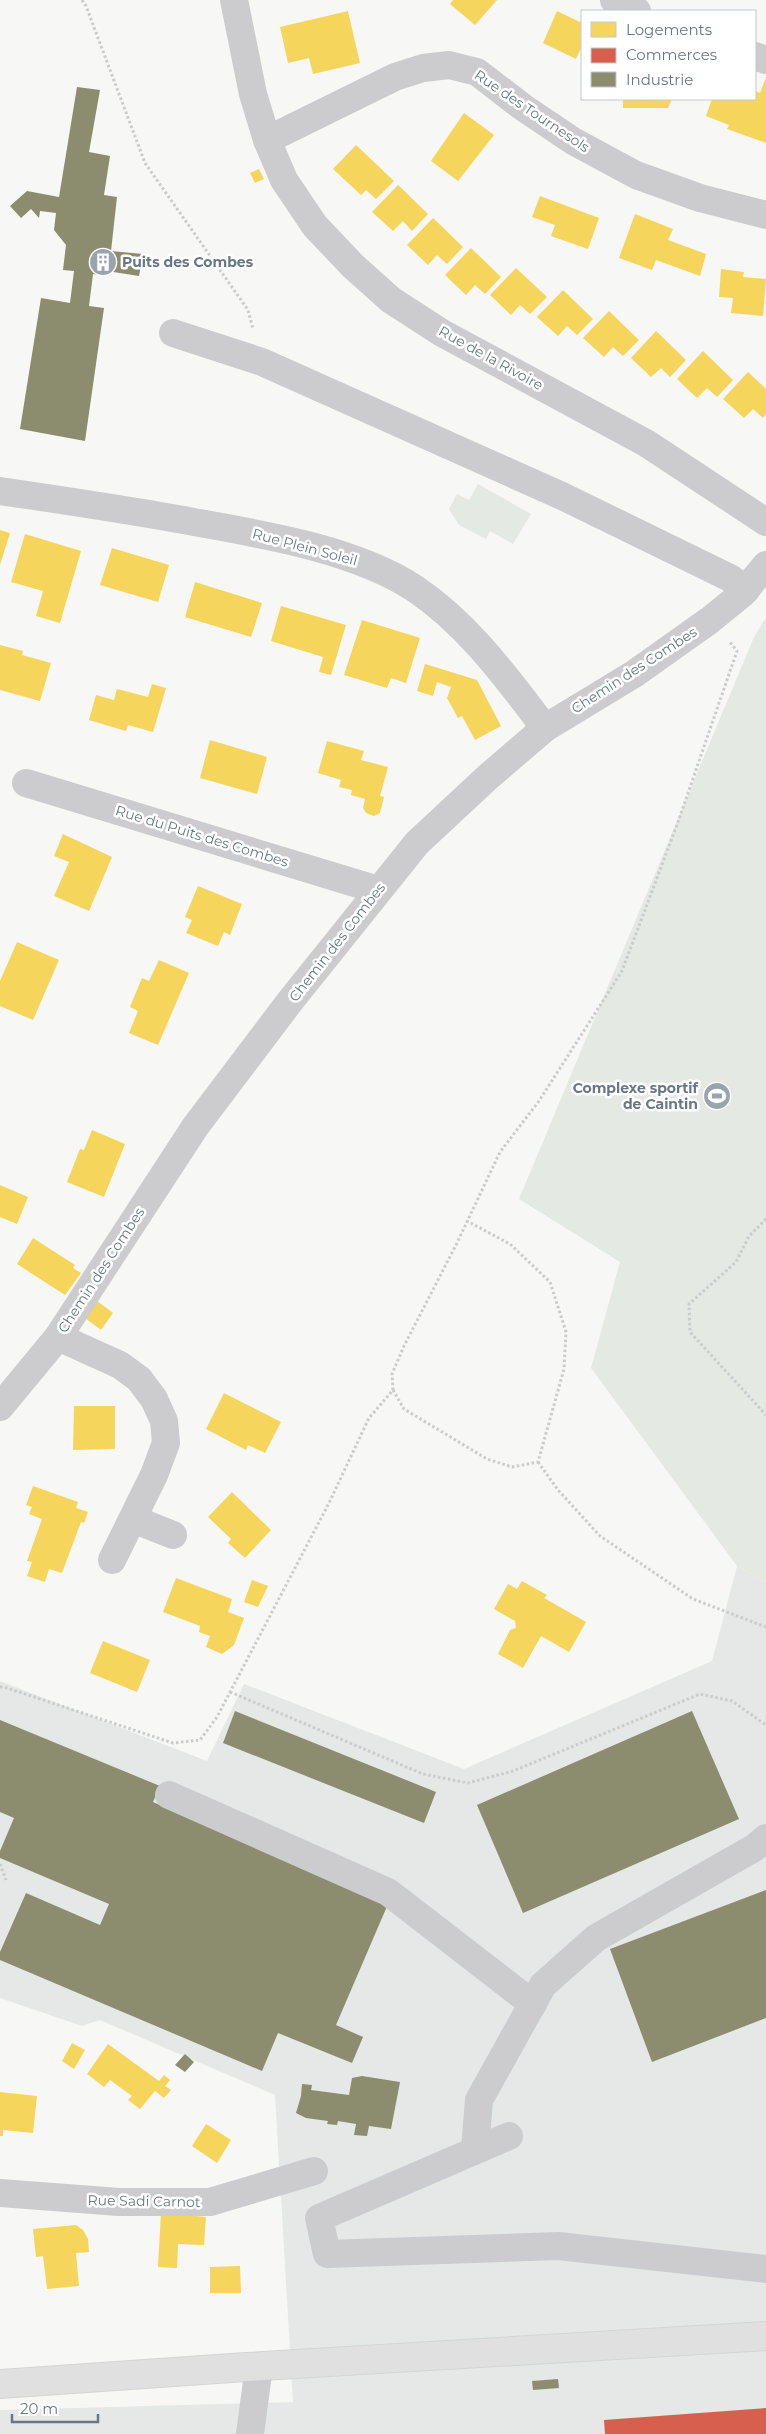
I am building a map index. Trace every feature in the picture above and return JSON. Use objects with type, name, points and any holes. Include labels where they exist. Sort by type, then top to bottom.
[{"type":"main road","points":[[0,2384],[259,2366],[766,2336]]},
{"type":"street","points":[[234,0],[253,94],[267,140]]},
{"type":"street","points":[[614,0],[635,10]]},
{"type":"street","name":"Rue des Tournesols","points":[[267,140],[395,77],[423,68],[449,65],[477,72],[524,108],[573,141],[636,175],[700,198],[766,215]]},
{"type":"street","name":"Rue de la Rivoire","points":[[267,140],[284,180],[315,226],[353,266],[391,300],[442,332],[646,443],[766,522]]},
{"type":"street","points":[[173,332],[262,362],[562,496],[730,578],[746,590]]},
{"type":"street","name":"Rue Plein Soleil","points":[[0,491],[138,512],[275,536],[365,564],[413,588],[456,620],[493,660],[545,728]]},
{"type":"street","name":"Chemin des Combes","points":[[0,1407],[58,1336],[195,1127],[378,890],[417,843],[489,776],[545,728],[634,674],[710,620],[746,590],[766,565]]},
{"type":"street","name":"Rue du Puits des Combes","points":[[26,783],[378,890]]},
{"type":"street","points":[[58,1336],[120,1365],[139,1379],[154,1399],[164,1421],[166,1443],[154,1475],[112,1560]]},
{"type":"street","points":[[133,1519],[173,1535]]},
{"type":"street","points":[[169,1795],[388,1892],[533,2004]]},
{"type":"street","points":[[475,2149],[479,2100],[543,1986],[596,1938],[754,1848],[766,1838]]},
{"type":"street","points":[[509,2136],[475,2149],[319,2218],[327,2254],[558,2246],[766,2269]]},
{"type":"street","name":"Rue Sadi Carnot","points":[[0,2193],[119,2202],[210,2202],[314,2171]]},
{"type":"street","points":[[250,2434],[259,2366]]},
{"type":"path","points":[[82,0],[86,6],[145,163],[248,310],[262,362]]},
{"type":"path","points":[[538,1462],[512,1467],[487,1459],[404,1409],[393,1390],[392,1374],[500,1152],[539,1101],[622,971],[678,822],[737,651],[710,620]]},
{"type":"path","points":[[766,1219],[749,1236],[736,1262],[688,1304],[690,1332],[766,1415]]},
{"type":"path","points":[[468,1221],[510,1244],[550,1282],[566,1332],[564,1369],[538,1462]]},
{"type":"path","points":[[0,1687],[4,1686],[173,1743],[200,1740],[217,1717],[329,1503],[369,1418],[393,1390]]},
{"type":"path","points":[[538,1462],[558,1490],[600,1536],[694,1599],[766,1627]]},
{"type":"path","points":[[230,1692],[423,1774],[468,1783],[513,1770],[700,1694],[732,1701],[766,1725]]},
{"type":"path","points":[[0,1864],[6,1880]]},
{"type":"shaded area","points":[[478,484],[531,514],[513,544],[490,531],[486,539],[459,525],[449,509],[457,494],[469,500]]},
{"type":"shaded area","name":"Complexe sportif de Caintin","points":[[766,617],[766,1582],[737,1566],[591,1368],[620,1262],[519,1199],[754,637]]},
{"type":"shaded area","points":[[737,1566],[766,1582],[766,2434],[0,2434],[0,2410],[293,2402],[275,2095],[100,2020],[82,2026],[0,1998],[0,1681],[207,1761],[244,1684],[464,1769],[712,1661]]},
{"type":"building: Logements","points":[[453,0],[497,0],[475,25],[450,4]]},
{"type":"building: Logements","points":[[348,11],[360,63],[313,74],[309,58],[288,63],[280,27]]},
{"type":"building: Logements","points":[[557,11],[581,23],[581,48],[576,59],[543,43]]},
{"type":"building: Logements","points":[[766,78],[766,143],[727,129],[729,125],[706,116],[712,100],[756,100],[756,91],[760,93]]},
{"type":"building: Logements","points":[[623,100],[672,100],[668,108],[623,108]]},
{"type":"building: Logements","points":[[464,113],[494,135],[458,181],[431,161]]},
{"type":"building: Logements","points":[[356,145],[394,181],[376,199],[366,190],[361,195],[333,169]]},
{"type":"building: Logements","points":[[259,169],[264,179],[255,183],[250,173]]},
{"type":"building: Logements","points":[[398,185],[428,214],[412,231],[403,221],[393,231],[372,212]]},
{"type":"building: Logements","points":[[540,196],[599,218],[588,249],[551,236],[555,225],[532,217]]},
{"type":"building: Logements","points":[[635,214],[673,229],[668,240],[706,254],[700,276],[656,260],[652,270],[619,258]]},
{"type":"building: Logements","points":[[433,218],[463,247],[447,264],[437,255],[428,265],[407,245]]},
{"type":"building: Logements","points":[[471,248],[501,277],[485,294],[475,285],[466,295],[445,275]]},
{"type":"building: Logements","points":[[516,268],[547,297],[530,314],[520,305],[511,315],[490,295]]},
{"type":"building: Logements","points":[[721,269],[744,272],[743,277],[766,279],[763,316],[731,313],[733,298],[719,297]]},
{"type":"building: Logements","points":[[563,290],[593,319],[577,335],[567,326],[558,336],[537,317]]},
{"type":"building: Logements","points":[[609,311],[639,340],[623,356],[613,347],[604,357],[583,338]]},
{"type":"building: Logements","points":[[656,331],[686,360],[670,377],[661,368],[651,377],[631,358]]},
{"type":"building: Logements","points":[[703,351],[733,380],[717,397],[707,388],[697,398],[677,379]]},
{"type":"building: Logements","points":[[748,372],[766,389],[766,414],[763,418],[753,409],[744,418],[723,399]]},
{"type":"building: Logements","points":[[0,530],[10,533],[0,565]]},
{"type":"building: Logements","points":[[25,534],[81,551],[60,623],[36,616],[43,591],[11,582]]},
{"type":"building: Logements","points":[[112,548],[169,565],[158,602],[100,585]]},
{"type":"building: Logements","points":[[195,582],[262,603],[251,637],[185,617]]},
{"type":"building: Logements","points":[[281,606],[346,625],[331,675],[319,672],[323,657],[271,641]]},
{"type":"building: Logements","points":[[362,620],[420,638],[406,683],[391,678],[387,688],[344,675]]},
{"type":"building: Logements","points":[[0,645],[23,651],[22,655],[51,663],[40,701],[0,690]]},
{"type":"building: Logements","points":[[425,664],[477,680],[501,726],[475,740],[462,716],[458,718],[447,698],[451,687],[437,682],[433,696],[417,691]]},
{"type":"building: Logements","points":[[152,684],[166,688],[153,732],[128,725],[126,731],[89,720],[96,695],[114,700],[117,689],[148,697]]},
{"type":"building: Logements","points":[[210,740],[267,757],[257,794],[200,778]]},
{"type":"building: Logements","points":[[327,741],[364,751],[361,760],[388,767],[380,796],[384,797],[380,813],[374,816],[366,813],[363,808],[365,799],[351,795],[352,790],[339,787],[341,780],[318,773]]},
{"type":"building: Logements","points":[[63,834],[112,857],[89,911],[54,896],[69,862],[54,856]]},
{"type":"building: Logements","points":[[198,886],[242,904],[230,935],[224,932],[218,946],[186,933],[192,920],[185,917]]},
{"type":"building: Logements","points":[[17,942],[59,960],[33,1020],[0,1006],[0,981]]},
{"type":"building: Logements","points":[[159,960],[189,973],[158,1045],[129,1033],[138,1011],[130,1007],[132,1002],[142,978],[149,981]]},
{"type":"building: Logements","points":[[92,1130],[125,1144],[104,1197],[67,1182],[80,1149],[84,1150]]},
{"type":"building: Logements","points":[[0,1185],[28,1197],[17,1224],[0,1217]]},
{"type":"building: Logements","points":[[33,1238],[75,1265],[73,1268],[81,1273],[65,1295],[17,1264]]},
{"type":"building: Logements","points":[[97,1301],[113,1313],[101,1330],[85,1318]]},
{"type":"building: Logements","points":[[224,1393],[281,1422],[265,1453],[248,1445],[246,1450],[206,1429]]},
{"type":"building: Logements","points":[[74,1406],[115,1406],[115,1449],[73,1450]]},
{"type":"building: Logements","points":[[33,1486],[78,1502],[76,1508],[88,1512],[84,1523],[81,1522],[62,1573],[49,1569],[45,1582],[27,1576],[32,1562],[27,1561],[42,1519],[29,1514],[32,1507],[26,1505]]},
{"type":"building: Logements","points":[[232,1492],[271,1530],[245,1558],[228,1543],[231,1539],[208,1517]]},
{"type":"building: Logements","points":[[176,1578],[232,1599],[228,1612],[244,1618],[234,1645],[222,1654],[206,1647],[210,1636],[199,1632],[200,1626],[163,1612]]},
{"type":"building: Logements","points":[[252,1580],[268,1586],[258,1607],[244,1602]]},
{"type":"building: Logements","points":[[522,1581],[547,1595],[544,1598],[586,1622],[569,1652],[541,1636],[523,1668],[498,1654],[510,1630],[516,1628],[515,1621],[494,1609],[508,1584],[517,1589]]},
{"type":"building: Logements","points":[[103,1641],[150,1660],[137,1692],[90,1673]]},
{"type":"building: Logements","points":[[72,2043],[85,2050],[74,2069],[62,2061]]},
{"type":"building: Logements","points":[[108,2044],[159,2081],[164,2075],[170,2080],[165,2086],[171,2090],[164,2098],[155,2091],[140,2109],[128,2100],[132,2096],[110,2080],[104,2087],[87,2074]]},
{"type":"building: Logements","points":[[0,2092],[37,2096],[33,2133],[3,2130],[3,2136],[0,2136]]},
{"type":"building: Logements","points":[[206,2124],[231,2140],[217,2163],[192,2146]]},
{"type":"building: Logements","points":[[161,2213],[206,2217],[204,2245],[178,2244],[177,2268],[158,2267]]},
{"type":"building: Logements","points":[[76,2225],[83,2230],[88,2239],[89,2252],[76,2253],[79,2286],[47,2289],[43,2256],[36,2257],[33,2229]]},
{"type":"building: Logements","points":[[240,2266],[241,2293],[210,2293],[210,2267]]},
{"type":"building: Commerces","points":[[766,2408],[766,2434],[605,2434],[604,2420]]},
{"type":"building: Industrie","name":"Puits des Combes","points":[[77,87],[100,90],[89,152],[110,156],[104,195],[117,197],[111,251],[143,254],[139,276],[107,271],[106,276],[93,274],[89,306],[104,308],[85,441],[20,429],[41,298],[70,303],[74,271],[63,270],[66,245],[54,230],[56,213],[40,211],[39,218],[31,209],[21,218],[10,206],[27,191],[59,197]]},
{"type":"building: Industrie","points":[[235,1711],[436,1792],[424,1823],[223,1743]]},
{"type":"building: Industrie","points":[[692,1711],[739,1819],[523,1913],[477,1805]]},
{"type":"building: Industrie","points":[[0,1720],[160,1786],[153,1802],[388,1904],[336,2025],[363,2037],[352,2063],[278,2033],[262,2071],[0,1960],[0,1952],[26,1893],[100,1925],[109,1904],[0,1858],[0,1851],[14,1818],[0,1812]]},
{"type":"building: Industrie","points":[[766,1890],[766,2018],[652,2062],[610,1949]]},
{"type":"building: Industrie","points":[[185,2054],[194,2062],[185,2072],[175,2065]]},
{"type":"building: Industrie","points":[[362,2076],[400,2082],[391,2129],[369,2126],[367,2136],[354,2135],[356,2124],[338,2121],[337,2125],[327,2124],[328,2121],[306,2118],[296,2113],[302,2084],[312,2085],[311,2090],[349,2095],[352,2078]]},
{"type":"building: Industrie","points":[[558,2379],[559,2388],[533,2390],[532,2381]]},
{"type":"place","name":"Puits des Combes","points":[[103,262]]},
{"type":"place","name":"Complexe sportif de Caintin","points":[[717,1096]]}]
